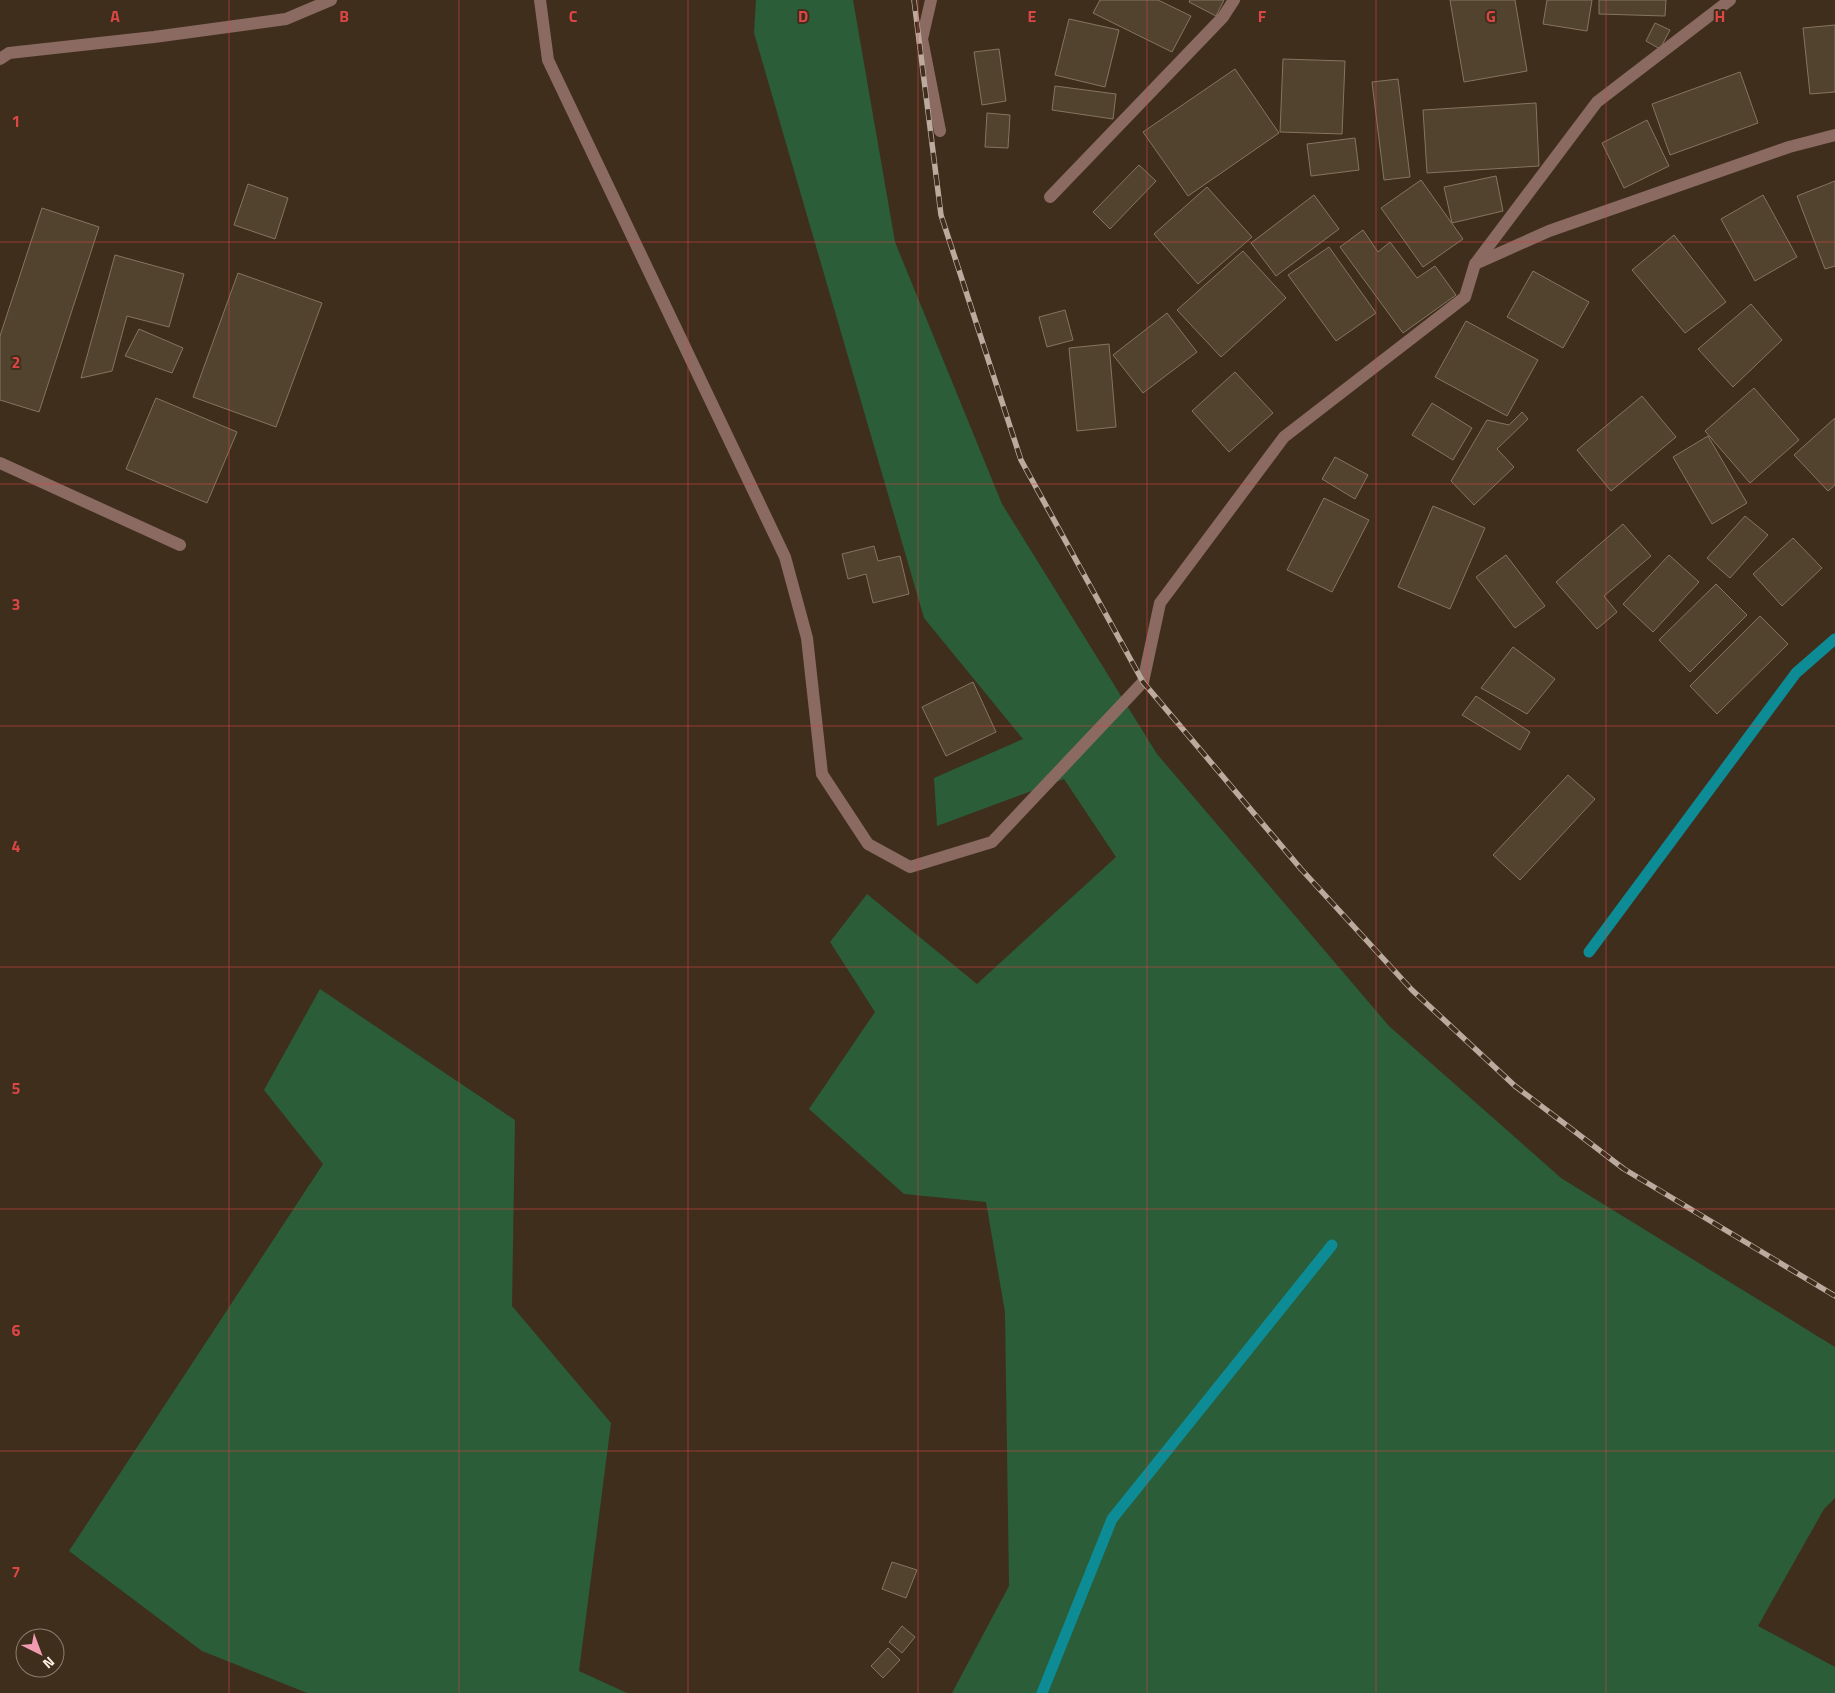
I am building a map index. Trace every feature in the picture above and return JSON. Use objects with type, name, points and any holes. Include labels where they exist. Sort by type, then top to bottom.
[{"type":"street","points":[[0,59],[9,53],[154,37],[286,19],[331,0]]},
{"type":"street","points":[[540,0],[548,60],[785,557],[807,638],[822,774],[868,844],[910,867],[992,842],[1143,682],[1160,603],[1284,437],[1465,297],[1475,264],[1597,102],[1730,0]]},
{"type":"street","points":[[931,0],[922,39],[940,131]]},
{"type":"street","points":[[1050,197],[1223,17],[1234,0]]},
{"type":"street","points":[[1475,264],[1549,230],[1789,147],[1835,135]]},
{"type":"street","points":[[0,462],[180,545]]},
{"type":"green space","points":[[756,0],[853,0],[895,242],[1002,504],[1157,754],[1389,1026],[1561,1178],[1835,1347],[1835,1498],[1824,1509],[1758,1626],[1835,1667],[1835,1693],[952,1693],[1009,1586],[1005,1312],[986,1202],[904,1194],[809,1109],[875,1012],[830,942],[867,894],[977,984],[1116,857],[1064,779],[937,826],[934,778],[1023,739],[924,618],[754,33]]},
{"type":"green space","points":[[320,989],[515,1120],[512,1306],[611,1423],[579,1671],[627,1693],[307,1693],[202,1651],[69,1551],[323,1164],[264,1090]]},
{"type":"building","points":[[1100,0],[1158,0],[1191,16],[1172,52],[1093,13]]},
{"type":"building","points":[[1190,0],[1224,0],[1216,16],[1189,2]]},
{"type":"building","points":[[1450,0],[1515,0],[1527,71],[1464,82]]},
{"type":"building","points":[[1547,0],[1592,0],[1587,31],[1543,24]]},
{"type":"building","points":[[1599,0],[1666,0],[1665,16],[1599,14]]},
{"type":"building","points":[[1069,19],[1119,30],[1105,87],[1055,75]]},
{"type":"building","points":[[1655,23],[1670,30],[1660,49],[1646,41]]},
{"type":"building","points":[[1835,25],[1835,92],[1810,94],[1803,28]]},
{"type":"building","points":[[999,49],[1006,101],[982,105],[974,52]]},
{"type":"building","points":[[1283,59],[1345,61],[1342,134],[1280,132]]},
{"type":"building","points":[[1235,69],[1279,133],[1188,196],[1143,132]]},
{"type":"building","points":[[1740,72],[1758,123],[1670,155],[1652,104]]},
{"type":"building","points":[[1398,79],[1410,177],[1384,180],[1372,82]]},
{"type":"building","points":[[1055,86],[1116,94],[1113,119],[1052,110]]},
{"type":"building","points":[[1536,103],[1539,166],[1427,173],[1423,110]]},
{"type":"building","points":[[987,113],[1010,115],[1008,148],[985,147]]},
{"type":"building","points":[[1647,120],[1669,166],[1624,188],[1602,143]]},
{"type":"building","points":[[1355,138],[1359,170],[1311,176],[1307,144]]},
{"type":"building","points":[[1139,165],[1156,181],[1110,229],[1093,212]]},
{"type":"building","points":[[1496,176],[1503,211],[1452,223],[1444,187]]},
{"type":"building","points":[[1421,180],[1463,239],[1423,267],[1381,208]]},
{"type":"building","points":[[1835,181],[1835,266],[1825,269],[1797,196]]},
{"type":"building","points":[[248,184],[288,198],[275,239],[234,225]]},
{"type":"building","points":[[1207,187],[1252,237],[1198,284],[1154,234]]},
{"type":"building","points":[[1314,195],[1339,229],[1276,276],[1251,243]]},
{"type":"building","points":[[1763,195],[1797,257],[1755,281],[1721,219]]},
{"type":"building","points":[[42,208],[99,227],[39,412],[0,400],[0,336]]},
{"type":"building","points":[[1363,230],[1378,252],[1390,242],[1417,278],[1435,266],[1456,295],[1403,333],[1340,247]]},
{"type":"building","points":[[1674,235],[1726,302],[1685,333],[1632,270]]},
{"type":"building","points":[[1329,247],[1376,313],[1336,341],[1288,275]]},
{"type":"building","points":[[1243,251],[1286,298],[1221,357],[1177,310]]},
{"type":"building","points":[[115,255],[184,274],[169,327],[127,316],[112,371],[81,378]]},
{"type":"building","points":[[1533,271],[1589,302],[1563,348],[1507,317]]},
{"type":"building","points":[[238,273],[322,303],[276,427],[193,397]]},
{"type":"building","points":[[1751,304],[1782,340],[1733,387],[1698,349]]},
{"type":"building","points":[[1065,310],[1073,340],[1047,347],[1039,317]]},
{"type":"building","points":[[1167,313],[1197,352],[1143,393],[1113,355]]},
{"type":"building","points":[[1466,321],[1538,360],[1507,416],[1435,377]]},
{"type":"building","points":[[139,329],[183,348],[172,373],[125,356]]},
{"type":"building","points":[[1109,344],[1116,427],[1077,431],[1069,348]]},
{"type":"building","points":[[1235,372],[1273,413],[1229,452],[1192,411]]},
{"type":"building","points":[[1754,388],[1799,440],[1750,483],[1705,431]]},
{"type":"building","points":[[1642,396],[1676,437],[1611,491],[1577,450]]},
{"type":"building","points":[[156,398],[237,432],[207,503],[126,469]]},
{"type":"building","points":[[1432,403],[1472,428],[1453,460],[1412,435]]},
{"type":"building","points":[[1522,412],[1528,419],[1497,449],[1514,467],[1474,505],[1451,481],[1487,420],[1509,425]]},
{"type":"building","points":[[1835,418],[1835,485],[1828,491],[1794,455]]},
{"type":"building","points":[[1708,436],[1747,503],[1712,524],[1673,457]]},
{"type":"building","points":[[1335,457],[1368,475],[1355,499],[1322,479]]},
{"type":"building","points":[[1324,498],[1369,520],[1332,592],[1287,570]]},
{"type":"building","points":[[1433,506],[1485,528],[1450,609],[1398,587]]},
{"type":"building","points":[[1745,516],[1768,535],[1730,578],[1707,558]]},
{"type":"building","points":[[1623,524],[1651,556],[1604,596],[1617,612],[1597,629],[1556,582]]},
{"type":"building","points":[[1793,538],[1822,568],[1782,606],[1753,574]]},
{"type":"building","points":[[874,546],[878,561],[900,556],[909,594],[873,603],[866,574],[848,579],[842,554]]},
{"type":"building","points":[[1506,555],[1545,606],[1515,628],[1476,577]]},
{"type":"building","points":[[1669,555],[1699,582],[1653,632],[1623,604]]},
{"type":"building","points":[[1716,584],[1747,615],[1690,672],[1659,640]]},
{"type":"building","points":[[1760,616],[1788,644],[1717,714],[1690,686]]},
{"type":"building","points":[[1513,647],[1555,679],[1527,714],[1481,688]]},
{"type":"building","points":[[973,682],[996,732],[946,756],[922,707]]},
{"type":"building","points":[[1476,696],[1530,732],[1520,750],[1462,715]]},
{"type":"building","points":[[1568,775],[1595,799],[1520,880],[1493,855]]},
{"type":"building","points":[[892,1562],[917,1570],[906,1598],[882,1589]]},
{"type":"building","points":[[902,1626],[915,1637],[902,1653],[889,1642]]},
{"type":"building","points":[[888,1648],[900,1660],[883,1678],[871,1666]]},
{"type":"waterway","points":[[1589,952],[1796,673],[1835,639]]},
{"type":"waterway","points":[[1042,1693],[1112,1519],[1332,1245]]},
{"type":"railway","points":[[914,0],[941,215],[1021,460],[1143,682],[1301,869],[1412,990],[1515,1086],[1624,1169],[1835,1296]]}]
